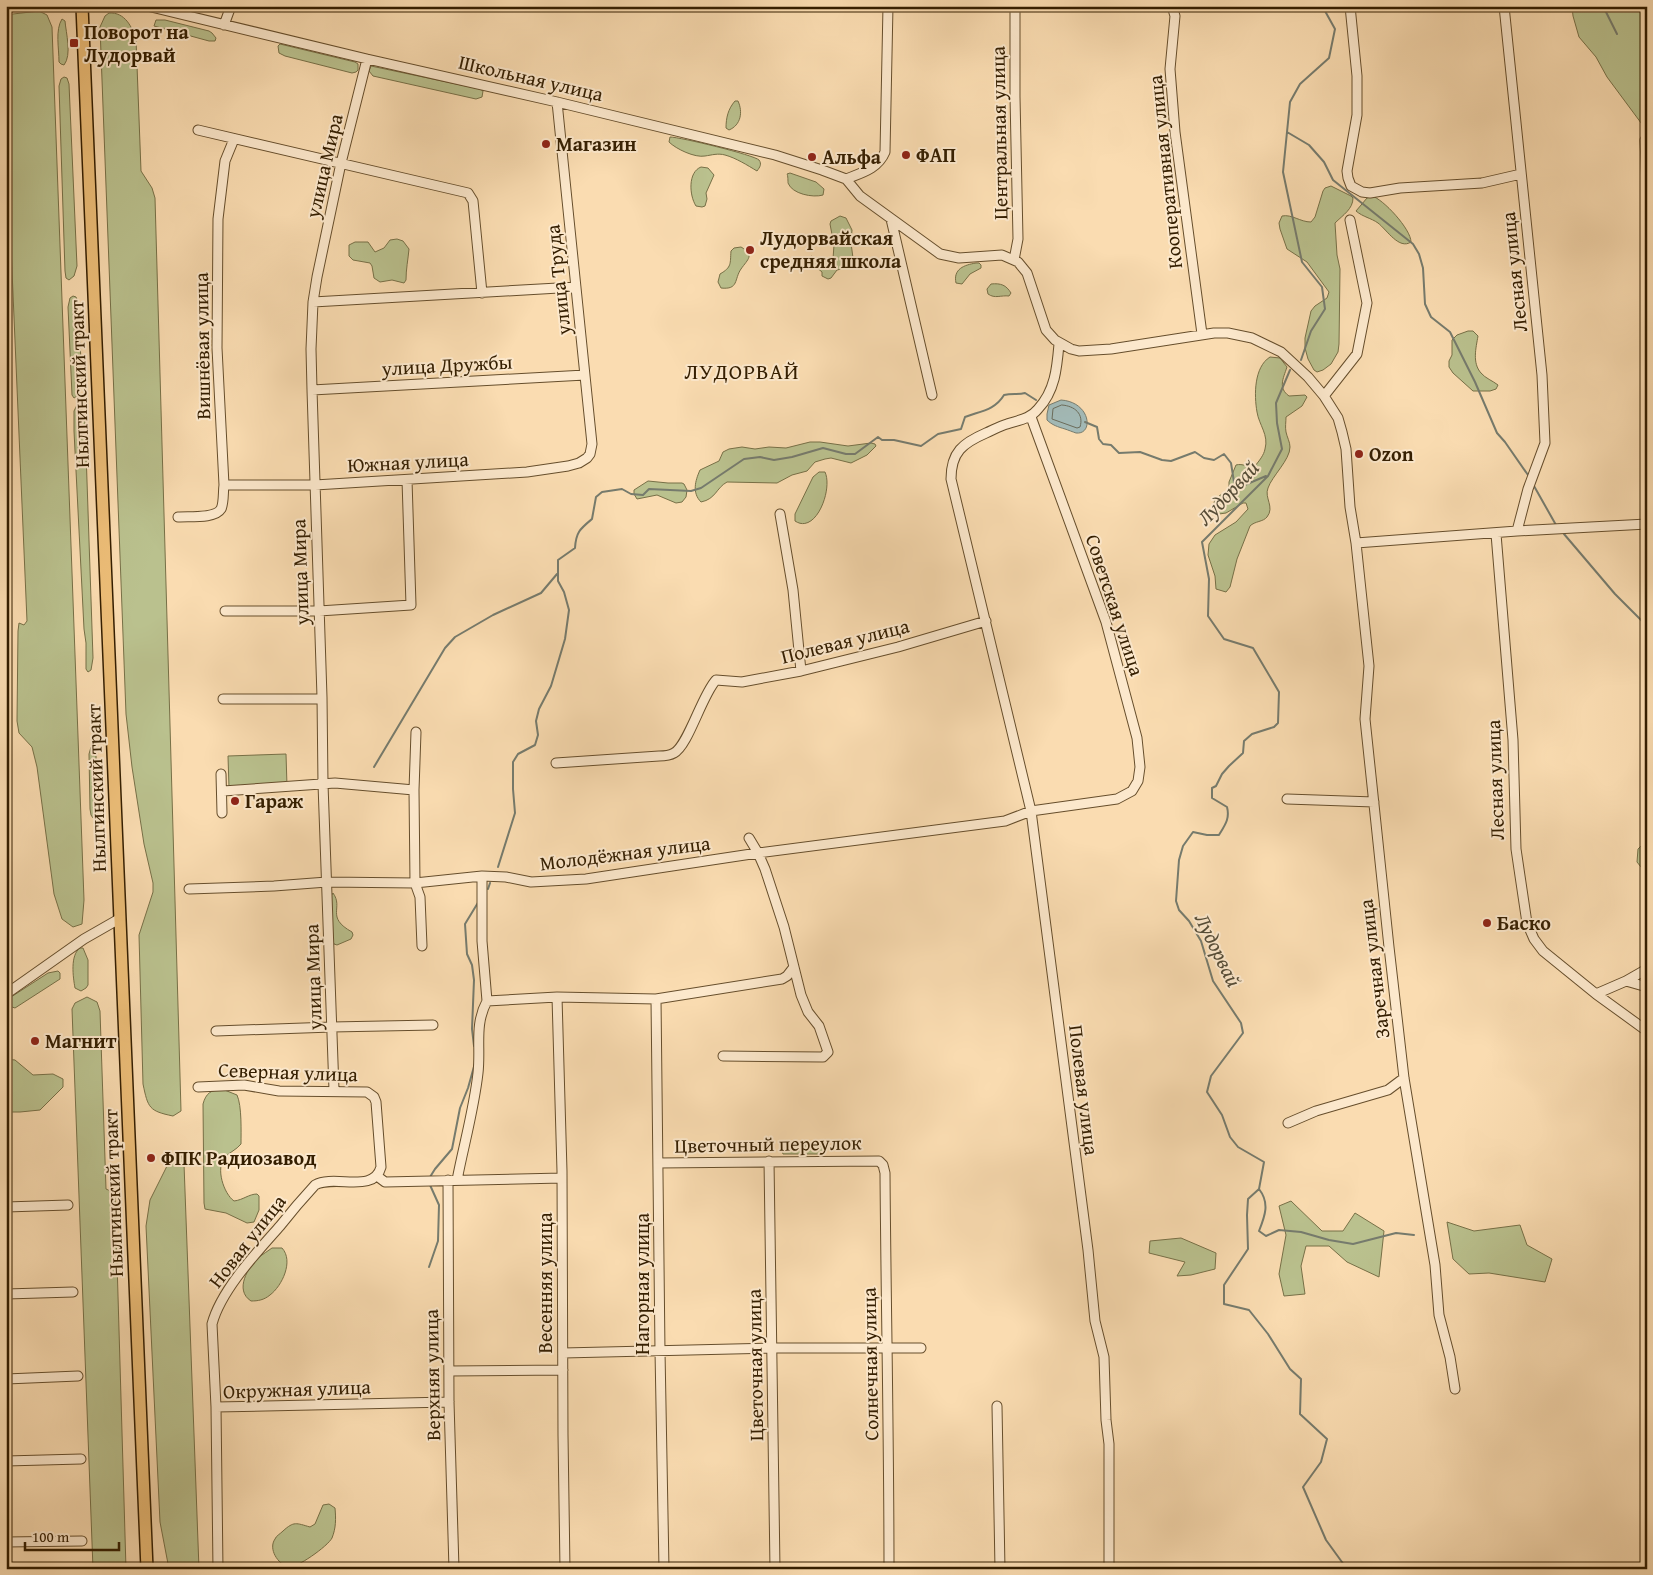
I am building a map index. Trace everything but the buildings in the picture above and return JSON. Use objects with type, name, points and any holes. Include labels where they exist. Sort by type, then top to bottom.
[{"type":"main road","name":"Нылгинский тракт","points":[[82,6],[147,1569]]},
{"type":"street","name":"Школьная улица","points":[[147,6],[775,155],[846,179],[860,196],[891,219]]},
{"type":"street","points":[[224,25],[231,6]]},
{"type":"street","points":[[846,179],[879,164],[885,152],[888,6]]},
{"type":"street","name":"Центральная улица","points":[[1014,260],[1018,239],[1015,6]]},
{"type":"street","name":"Кооперативная улица","points":[[1172,6],[1175,16],[1170,68],[1175,132],[1202,334]]},
{"type":"street","points":[[1350,6],[1357,76],[1357,116],[1347,171],[1351,186],[1362,192],[1370,193],[1400,188],[1482,183],[1521,174]]},
{"type":"street","name":"Лесная улица","points":[[1504,6],[1542,375],[1545,443],[1528,489],[1517,532]]},
{"type":"street","name":"улица Мира","points":[[334,1090],[323,784],[311,348],[313,302],[341,162],[367,59]]},
{"type":"street","name":"улица Труда","points":[[557,102],[592,444],[590,454]]},
{"type":"street","points":[[198,130],[468,193],[473,202],[482,293]]},
{"type":"street","name":"Вишнёвая улица","points":[[178,517],[212,516],[221,509],[222,504],[224,485],[217,348],[218,219],[224,161],[234,139]]},
{"type":"street","points":[[1645,140],[1647,187]]},
{"type":"street","points":[[891,219],[934,251],[946,256],[959,258],[1002,255],[1014,260],[1027,273],[1046,330],[1059,344],[1071,350],[1111,349],[1202,334]]},
{"type":"street","points":[[891,219],[932,395]]},
{"type":"street","points":[[1324,396],[1357,354],[1367,303],[1350,220]]},
{"type":"street","points":[[313,302],[576,287]]},
{"type":"street","name":"Заречная улица","points":[[1202,334],[1228,333],[1252,338],[1281,352],[1308,377],[1324,396],[1338,418],[1344,440],[1369,666],[1365,719],[1404,1078],[1435,1265],[1439,1315],[1450,1357],[1455,1389]]},
{"type":"street","points":[[1031,417],[1042,405],[1053,385],[1057,369],[1059,344]]},
{"type":"street","name":"улица Дружбы","points":[[312,390],[585,375]]},
{"type":"street","name":"Полевая улица","points":[[1031,417],[1003,425],[968,441],[960,448],[956,455],[951,471],[951,479],[1031,811],[1088,1250],[1095,1321],[1104,1357],[1106,1420],[1109,1444],[1109,1569]]},
{"type":"street","name":"Советская улица","points":[[1031,417],[1106,622],[1137,738],[1140,767],[1138,781],[1132,790],[1117,799]]},
{"type":"street","name":"Южная улица","points":[[224,485],[315,484],[526,472],[579,463],[590,454]]},
{"type":"street","points":[[225,611],[319,611],[411,605],[406,480]]},
{"type":"street","points":[[780,514],[793,590],[801,671]]},
{"type":"street","points":[[1356,543],[1647,524]]},
{"type":"street","name":"Лесная улица","points":[[1496,534],[1513,740],[1516,849],[1527,923],[1534,940],[1543,950],[1596,994],[1647,1031]]},
{"type":"street","name":"Полевая улица","points":[[556,763],[659,756],[674,753],[682,746],[712,684],[716,680],[742,682],[801,671],[898,647],[986,621]]},
{"type":"street","points":[[223,699],[322,699]]},
{"type":"street","points":[[416,732],[414,790],[415,883],[420,897],[422,946]]},
{"type":"street","points":[[221,774],[222,813]]},
{"type":"street","points":[[222,791],[334,783],[414,790]]},
{"type":"street","name":"Молодёжная улица","points":[[189,890],[328,882],[415,883],[482,876],[506,877],[531,882],[586,879],[1005,821],[1031,811],[1117,799]]},
{"type":"street","points":[[1287,799],[1374,802]]},
{"type":"street","points":[[723,1056],[823,1057],[828,1052],[819,1026],[804,1004],[782,919],[765,869],[749,838]]},
{"type":"street","points":[[482,876],[482,941],[487,1000],[557,997],[656,999],[782,979],[794,967]]},
{"type":"street","points":[[6,994],[84,939],[119,919]]},
{"type":"street","points":[[1596,994],[1606,988],[1626,981],[1647,969]]},
{"type":"street","points":[[1626,981],[1647,987]]},
{"type":"street","name":"Весенняя улица","points":[[557,997],[562,1178],[565,1569]]},
{"type":"street","name":"Нагорная улица","points":[[656,999],[664,1569]]},
{"type":"street","name":"Верхняя улица","points":[[454,1569],[449,1371],[452,1180],[471,1116],[478,1073],[478,1024],[482,1009],[487,1000]]},
{"type":"street","points":[[216,1030],[433,1025]]},
{"type":"street","points":[[1288,1123],[1316,1111],[1388,1090],[1404,1078]]},
{"type":"street","name":"Северная улица","points":[[198,1087],[244,1085],[279,1091],[334,1090],[367,1092],[374,1097],[376,1102],[381,1166],[377,1176]]},
{"type":"street","name":"Цветочная улица","points":[[769,1161],[775,1569]]},
{"type":"street","name":"Цветочный переулок","points":[[658,1163],[879,1161]]},
{"type":"street","name":"Солнечная улица","points":[[879,1161],[883,1165],[885,1173],[886,1349],[889,1418],[888,1569]]},
{"type":"street","points":[[377,1176],[385,1182],[562,1178]]},
{"type":"street","name":"Новая улица","points":[[216,1407],[212,1324],[215,1311],[230,1288],[260,1248],[315,1185],[324,1182],[370,1181],[377,1176]]},
{"type":"street","points":[[6,1207],[68,1205]]},
{"type":"street","points":[[6,1294],[73,1292]]},
{"type":"street","points":[[563,1353],[771,1348],[921,1348]]},
{"type":"street","points":[[449,1371],[563,1370]]},
{"type":"street","points":[[6,1379],[78,1376]]},
{"type":"street","name":"Окружная улица","points":[[218,1569],[216,1407],[450,1402]]},
{"type":"street","points":[[997,1406],[1000,1569]]},
{"type":"street","points":[[6,1461],[81,1459]]},
{"type":"street","points":[[6,1542],[82,1541]]},
{"type":"green space","points":[[1572,6],[1626,6],[1626,10],[1647,10],[1647,131],[1607,77],[1596,57],[1579,37]]},
{"type":"green space","points":[[39,11],[47,15],[52,27],[84,900],[82,924],[73,927],[62,919],[54,894],[37,767],[32,747],[19,733],[17,721],[18,631],[19,623],[24,625],[27,621],[6,130],[6,17],[13,14]]},
{"type":"green space","points":[[109,13],[115,13],[124,18],[130,25],[136,39],[141,171],[152,188],[155,198],[181,1111],[173,1116],[154,1110],[151,1107],[146,1098],[143,1084],[139,935],[153,892],[153,883],[144,844],[126,714],[100,27],[105,16]]},
{"type":"green space","points":[[62,19],[65,21],[68,44],[68,56],[64,65],[59,62],[58,45],[58,34]]},
{"type":"green space","points":[[156,20],[165,20],[209,31],[216,38],[215,41],[209,41],[154,26]]},
{"type":"green space","points":[[280,44],[355,62],[358,64],[358,70],[352,73],[285,56],[279,53],[278,46]]},
{"type":"green space","points":[[371,66],[480,89],[483,91],[482,97],[476,99],[373,76],[369,71]]},
{"type":"green space","points":[[67,78],[69,84],[77,266],[74,276],[69,280],[66,278],[65,271],[59,86],[61,79]]},
{"type":"green space","points":[[735,101],[738,101],[740,105],[741,114],[736,125],[729,130],[726,128],[727,117]]},
{"type":"green space","points":[[670,137],[744,154],[759,160],[760,165],[757,171],[725,155],[701,156],[691,154],[672,145],[669,142]]},
{"type":"green space","points":[[701,167],[708,168],[714,175],[706,193],[705,206],[702,207],[696,206],[691,190],[694,174]]},
{"type":"green space","points":[[790,173],[816,182],[824,189],[823,195],[809,195],[794,190],[788,183],[787,174]]},
{"type":"green space","points":[[1331,186],[1351,196],[1353,202],[1349,209],[1335,223],[1340,269],[1338,352],[1331,364],[1317,372],[1308,359],[1305,338],[1311,311],[1327,298],[1329,292],[1307,262],[1287,249],[1279,223],[1282,216],[1311,222],[1315,217],[1323,191]]},
{"type":"green space","points":[[1372,196],[1377,198],[1396,215],[1410,236],[1411,242],[1407,244],[1398,241],[1378,223],[1356,211],[1367,198]]},
{"type":"green space","points":[[840,216],[846,218],[852,230],[853,258],[850,267],[837,270],[828,279],[822,276],[822,272],[809,259],[811,256],[820,261],[833,259],[834,245],[830,224],[831,221]]},
{"type":"green space","points":[[397,239],[403,241],[409,249],[406,280],[404,283],[392,280],[380,282],[374,278],[370,263],[353,260],[349,256],[349,245],[355,242],[368,242],[375,252],[384,248],[390,240]]},
{"type":"green space","points":[[741,247],[748,252],[748,260],[733,286],[721,288],[718,282],[720,274],[730,265],[731,251],[734,248]]},
{"type":"green space","points":[[976,263],[981,265],[981,268],[970,274],[962,284],[956,283],[956,274],[960,268]]},
{"type":"green space","points":[[991,284],[1003,285],[1011,293],[1009,296],[996,297],[988,294],[987,289]]},
{"type":"green space","points":[[76,297],[78,302],[82,381],[79,395],[74,398],[72,395],[68,307],[70,298]]},
{"type":"green space","points":[[1473,331],[1478,336],[1475,355],[1476,365],[1481,373],[1498,385],[1496,389],[1473,391],[1449,367],[1452,355],[1452,340],[1457,335]]},
{"type":"green space","points":[[1270,357],[1280,358],[1287,367],[1282,383],[1283,390],[1289,396],[1305,395],[1307,397],[1302,406],[1286,417],[1286,430],[1290,445],[1289,452],[1268,488],[1269,513],[1265,519],[1250,526],[1237,559],[1230,587],[1226,592],[1216,589],[1215,576],[1208,555],[1209,544],[1215,535],[1236,522],[1248,509],[1246,503],[1243,503],[1226,513],[1219,514],[1214,503],[1215,499],[1229,489],[1229,482],[1236,465],[1255,466],[1264,451],[1266,439],[1257,412],[1256,382],[1261,367]]},
{"type":"green space","points":[[77,405],[81,406],[85,422],[93,658],[91,670],[88,672],[86,669],[74,431],[74,411]]},
{"type":"green space","points":[[810,442],[848,446],[871,443],[876,446],[867,455],[851,463],[831,458],[825,459],[815,462],[807,471],[792,475],[777,483],[727,482],[706,501],[701,502],[696,495],[696,483],[700,470],[719,461],[723,452],[729,449],[742,447],[755,449],[769,447],[786,448]]},
{"type":"green space","points":[[819,472],[825,472],[827,480],[825,499],[821,508],[810,522],[803,524],[795,521],[795,514],[813,477]]},
{"type":"green space","points":[[648,481],[682,483],[687,490],[686,497],[682,502],[676,503],[657,495],[637,499],[634,490]]},
{"type":"green space","points":[[94,746],[98,811],[96,817],[93,818],[90,809],[89,754],[91,747]]},
{"type":"green space","points":[[286,754],[287,786],[229,788],[228,756]]},
{"type":"green space","points":[[1647,842],[1647,869],[1641,867],[1637,862],[1638,849]]},
{"type":"green space","points":[[333,893],[336,898],[336,912],[339,922],[352,932],[353,935],[351,939],[337,945],[334,944],[332,939],[331,896]]},
{"type":"green space","points":[[80,948],[83,948],[88,960],[88,985],[81,991],[75,988],[73,972],[73,961]]},
{"type":"green space","points":[[58,971],[60,979],[15,1008],[6,1005],[8,999],[48,973]]},
{"type":"green space","points":[[87,997],[97,1002],[100,1011],[106,1189],[115,1193],[126,1569],[93,1569],[72,1009],[75,1003]]},
{"type":"green space","points":[[6,1059],[15,1060],[33,1075],[53,1074],[63,1079],[63,1087],[40,1110],[6,1112]]},
{"type":"green space","points":[[222,1089],[237,1095],[239,1100],[241,1144],[225,1157],[222,1162],[222,1180],[227,1193],[234,1201],[254,1194],[259,1196],[259,1210],[254,1222],[247,1223],[226,1213],[205,1209],[203,1104],[210,1093]]},
{"type":"green space","points":[[787,1145],[820,1145],[823,1146],[824,1152],[822,1154],[783,1154],[782,1151]]},
{"type":"green space","points":[[180,1152],[184,1164],[199,1569],[169,1569],[160,1522],[146,1226],[150,1200],[170,1160]]},
{"type":"green space","points":[[1291,1201],[1322,1231],[1343,1231],[1355,1213],[1384,1231],[1379,1277],[1347,1262],[1329,1246],[1306,1246],[1301,1266],[1305,1294],[1284,1296],[1279,1274],[1286,1235],[1279,1206]]},
{"type":"green space","points":[[1447,1222],[1474,1231],[1520,1225],[1527,1245],[1552,1259],[1545,1282],[1489,1273],[1469,1274],[1453,1259]]},
{"type":"green space","points":[[1181,1238],[1216,1253],[1215,1269],[1191,1275],[1177,1276],[1185,1262],[1149,1253],[1150,1241]]},
{"type":"green space","points":[[272,1248],[282,1248],[285,1253],[287,1266],[285,1273],[279,1286],[270,1295],[261,1300],[251,1301],[244,1291],[244,1279],[255,1261]]},
{"type":"green space","points":[[329,1504],[335,1508],[336,1520],[332,1538],[329,1542],[312,1556],[292,1567],[281,1563],[273,1551],[273,1543],[276,1537],[293,1524],[310,1527],[315,1524],[323,1505]]},
{"type":"water","points":[[1061,400],[1079,406],[1084,412],[1087,424],[1082,432],[1076,433],[1053,425],[1047,420],[1049,405]]},
{"type":"waterway","name":"Лудорвай","points":[[1301,360],[1311,331],[1325,309],[1322,287],[1302,262],[1283,172],[1290,102],[1300,84],[1329,58],[1335,29],[1325,11],[1319,6]]},
{"type":"waterway","points":[[1603,6],[1617,34]]},
{"type":"waterway","points":[[1287,132],[1309,145],[1324,162],[1333,180],[1413,244],[1419,254],[1423,268],[1425,304],[1431,317],[1450,332],[1475,382],[1497,433],[1528,475]]},
{"type":"waterway","name":"Лудорвай","points":[[1290,370],[1276,403],[1277,423],[1282,449],[1268,476],[1202,542],[1209,579],[1208,616],[1224,639],[1253,648],[1279,692],[1278,723],[1274,727],[1252,734],[1244,741],[1243,753],[1229,766],[1222,774],[1216,786],[1212,788],[1212,798],[1227,807],[1228,815],[1226,822],[1219,835],[1193,832],[1183,846],[1179,860],[1176,901],[1179,910],[1189,921],[1201,941],[1213,981],[1241,1023],[1243,1033],[1211,1076],[1207,1092],[1222,1115],[1230,1137],[1238,1147],[1264,1162],[1259,1189],[1248,1199],[1248,1249],[1224,1285],[1224,1304],[1249,1310],[1268,1334],[1290,1369],[1301,1379],[1300,1414],[1327,1439],[1321,1462],[1303,1487],[1326,1540],[1347,1569]]},
{"type":"waterway","points":[[498,867],[515,813],[513,762],[518,754],[535,745],[538,735],[536,721],[539,709],[551,686],[565,639],[569,610],[564,592],[558,581],[558,560],[575,548],[579,531],[592,519],[596,497],[602,492],[622,489],[631,494],[643,495],[649,489],[691,491],[701,488],[744,459],[760,457],[774,460],[823,448],[846,454],[855,454],[878,437],[882,440],[894,440],[921,446],[938,434],[961,429],[965,417],[992,407],[1004,395],[1025,393],[1036,400]]},
{"type":"waterway","points":[[1085,422],[1097,427],[1099,439],[1103,444],[1111,445],[1119,453],[1140,452],[1162,460],[1171,461],[1195,452],[1204,458],[1214,460],[1224,454],[1231,463],[1234,482],[1240,487],[1266,476]]},
{"type":"waterway","points":[[1534,486],[1556,525]]},
{"type":"waterway","points":[[1564,534],[1615,594],[1647,626]]},
{"type":"waterway","points":[[374,767],[445,648],[455,637],[493,615],[541,593],[557,574]]},
{"type":"waterway","points":[[488,889],[490,883]]},
{"type":"waterway","points":[[474,1046],[472,1029],[474,980],[472,965],[467,954],[465,924],[479,901]]},
{"type":"waterway","points":[[430,1177],[452,1149],[460,1108],[475,1063]]},
{"type":"waterway","points":[[429,1267],[438,1241],[439,1205],[430,1185]]},
{"type":"waterway","points":[[1259,1189],[1265,1204],[1265,1215],[1259,1231],[1266,1236],[1279,1230],[1301,1232],[1353,1244],[1396,1233],[1414,1235]]},
{"type":"place","name":"Поворот на Лудорвай","points":[[74,43]]},
{"type":"place","name":"Магазин","points":[[546,144]]},
{"type":"place","name":"ФАП","points":[[906,155]]},
{"type":"place","name":"Альфа","points":[[812,157]]},
{"type":"place","name":"Лудорвайская средняя школа","points":[[750,250]]},
{"type":"place","name":"Ozon","points":[[1359,454]]},
{"type":"place","name":"Гараж","points":[[235,801]]},
{"type":"place","name":"Баско","points":[[1487,923]]},
{"type":"place","name":"Магнит","points":[[35,1041]]},
{"type":"place","name":"ФПК Радиозавод","points":[[151,1158]]},
{"type":"district","name":"ЛУДОРВАЙ","points":[[742,371]]}]
